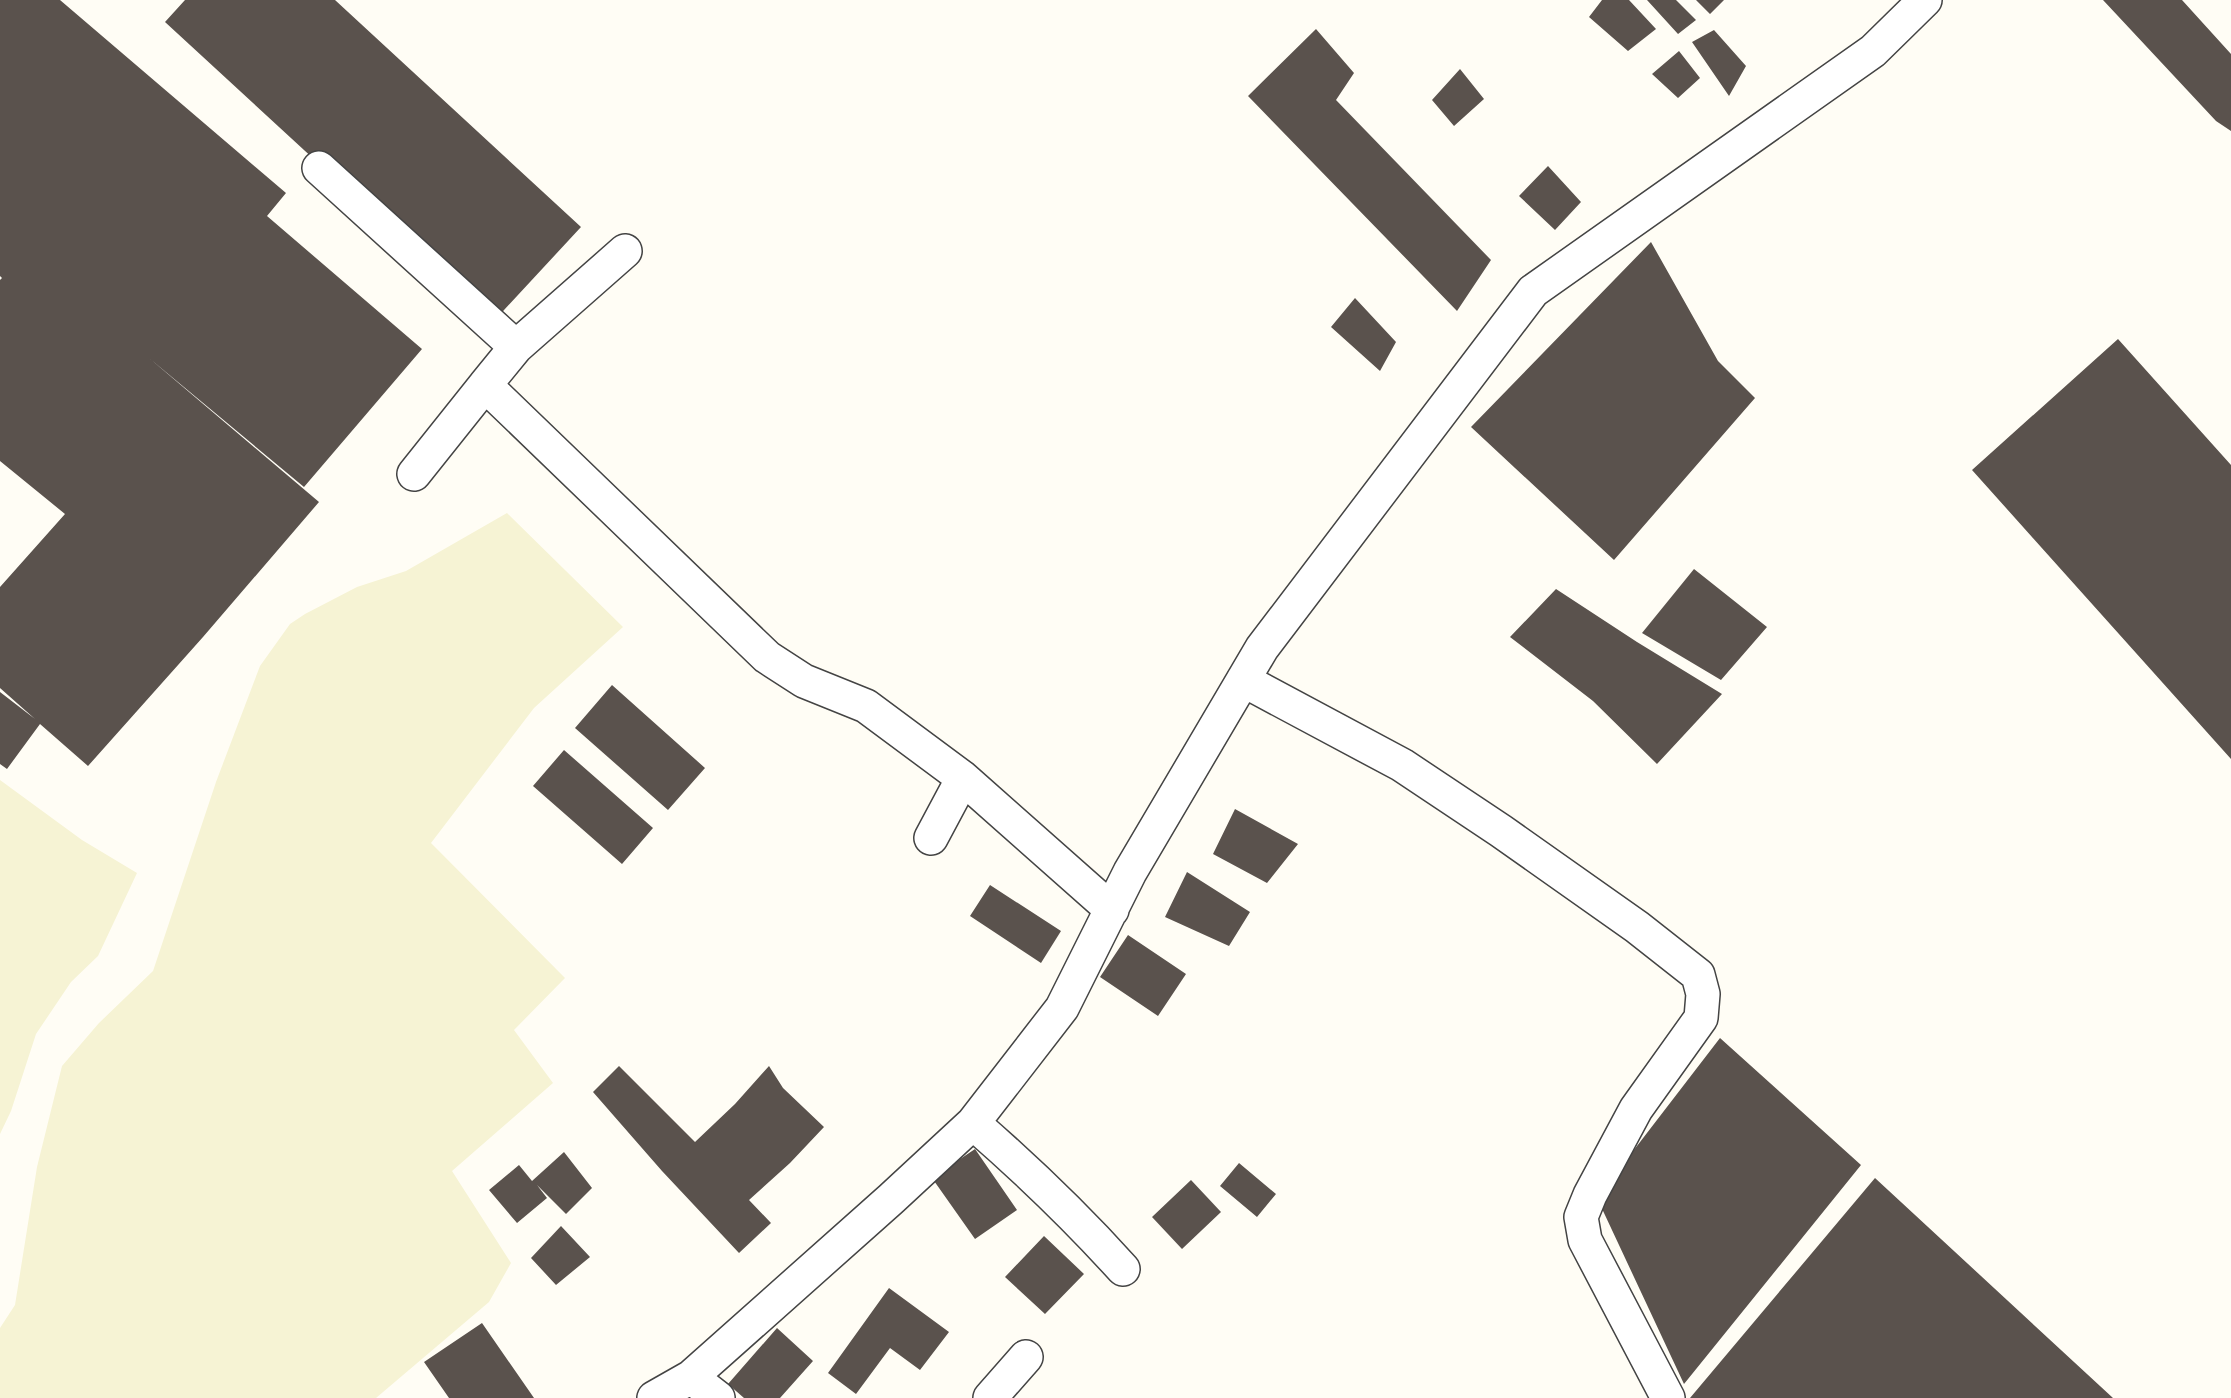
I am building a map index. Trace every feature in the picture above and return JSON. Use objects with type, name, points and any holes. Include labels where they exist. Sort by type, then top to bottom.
[{"type":"street","points":[[654,1398],[691,1377],[973,1123],[1062,1008],[1130,872],[1262,648],[1533,291],[1873,51],[1925,0]]},
{"type":"street","points":[[320,168],[516,347]]},
{"type":"street","points":[[414,474],[516,347],[626,251]]},
{"type":"street","points":[[485,385],[767,657],[804,681],[866,706],[963,778],[1112,910]]},
{"type":"street","points":[[1243,680],[1402,765],[1501,831],[1637,927],[1698,975],[1703,994],[1701,1018],[1636,1108],[1590,1195],[1581,1217],[1585,1240],[1668,1398]]},
{"type":"street","points":[[931,838],[963,778]]},
{"type":"street","points":[[973,1123],[1036,1178],[1123,1269]]},
{"type":"street","points":[[990,1398],[1026,1358]]},
{"type":"street","points":[[691,1377],[718,1398]]},
{"type":"shaded area","points":[[507,513],[623,627],[534,708],[431,843],[565,978],[514,1030],[553,1083],[452,1171],[511,1263],[489,1302],[376,1398],[0,1398],[0,1328],[15,1305],[37,1167],[62,1066],[99,1023],[153,971],[216,782],[260,666],[290,624],[305,614],[357,587],[406,571]]},
{"type":"shaded area","points":[[0,780],[82,840],[137,873],[98,956],[71,982],[36,1034],[11,1111],[0,1134]]},
{"type":"building","points":[[0,0],[60,0],[286,193],[267,216],[422,349],[304,487],[149,358],[319,502],[88,766],[40,724],[7,769],[0,764],[0,692],[35,719],[0,688],[0,587],[65,514],[0,461],[0,280],[2,278],[0,276]]},
{"type":"building","points":[[185,0],[335,0],[581,227],[492,323],[165,22]]},
{"type":"building","points":[[1602,0],[1629,0],[1656,29],[1628,51],[1589,17]]},
{"type":"building","points":[[1647,0],[1676,0],[1696,20],[1678,34]]},
{"type":"building","points":[[1696,0],[1724,0],[1710,14]]},
{"type":"building","points":[[2103,0],[2182,0],[2231,54],[2231,131],[2216,121]]},
{"type":"building","points":[[1316,29],[1354,73],[1336,100],[1491,260],[1457,311],[1248,96]]},
{"type":"building","points":[[1714,30],[1746,66],[1729,96],[1692,42]]},
{"type":"building","points":[[1679,51],[1700,78],[1678,98],[1652,74]]},
{"type":"building","points":[[1460,69],[1484,99],[1454,126],[1432,100]]},
{"type":"building","points":[[1548,166],[1581,202],[1555,230],[1519,196]]},
{"type":"building","points":[[1651,242],[1718,361],[1755,398],[1614,560],[1471,427]]},
{"type":"building","points":[[1355,298],[1396,342],[1380,371],[1331,327]]},
{"type":"building","points":[[2118,339],[2231,465],[2231,759],[1972,470]]},
{"type":"building","points":[[1694,569],[1767,627],[1721,680],[1642,633]]},
{"type":"building","points":[[1556,589],[1722,694],[1657,764],[1593,701],[1510,637]]},
{"type":"building","points":[[612,685],[705,768],[668,810],[575,728]]},
{"type":"building","points":[[564,750],[653,828],[622,864],[533,786]]},
{"type":"building","points":[[1235,809],[1298,844],[1267,883],[1213,854]]},
{"type":"building","points":[[1187,872],[1250,912],[1229,946],[1165,917]]},
{"type":"building","points":[[990,885],[1061,931],[1041,963],[970,916]]},
{"type":"building","points":[[1128,935],[1186,974],[1158,1016],[1100,977]]},
{"type":"building","points":[[1720,1038],[1861,1165],[1684,1384],[1597,1198]]},
{"type":"building","points":[[619,1066],[695,1142],[735,1104],[769,1066],[783,1088],[824,1127],[790,1163],[749,1200],[771,1223],[739,1253],[662,1171],[593,1092]]},
{"type":"building","points":[[975,1149],[1017,1210],[975,1239],[932,1178]]},
{"type":"building","points":[[564,1152],[592,1188],[566,1214],[537,1185],[547,1198],[517,1223],[489,1190],[519,1165],[532,1181]]},
{"type":"building","points":[[1239,1163],[1276,1194],[1257,1217],[1220,1186]]},
{"type":"building","points":[[1875,1178],[2113,1398],[1690,1398]]},
{"type":"building","points":[[1191,1180],[1221,1212],[1182,1249],[1152,1217]]},
{"type":"building","points":[[561,1226],[590,1257],[556,1285],[531,1258]]},
{"type":"building","points":[[1044,1236],[1084,1274],[1045,1314],[1005,1277]]},
{"type":"building","points":[[889,1288],[949,1332],[920,1370],[890,1348],[856,1394],[828,1373]]},
{"type":"building","points":[[482,1323],[534,1398],[449,1398],[424,1362]]},
{"type":"building","points":[[777,1328],[813,1361],[780,1398],[744,1398],[728,1384]]}]
